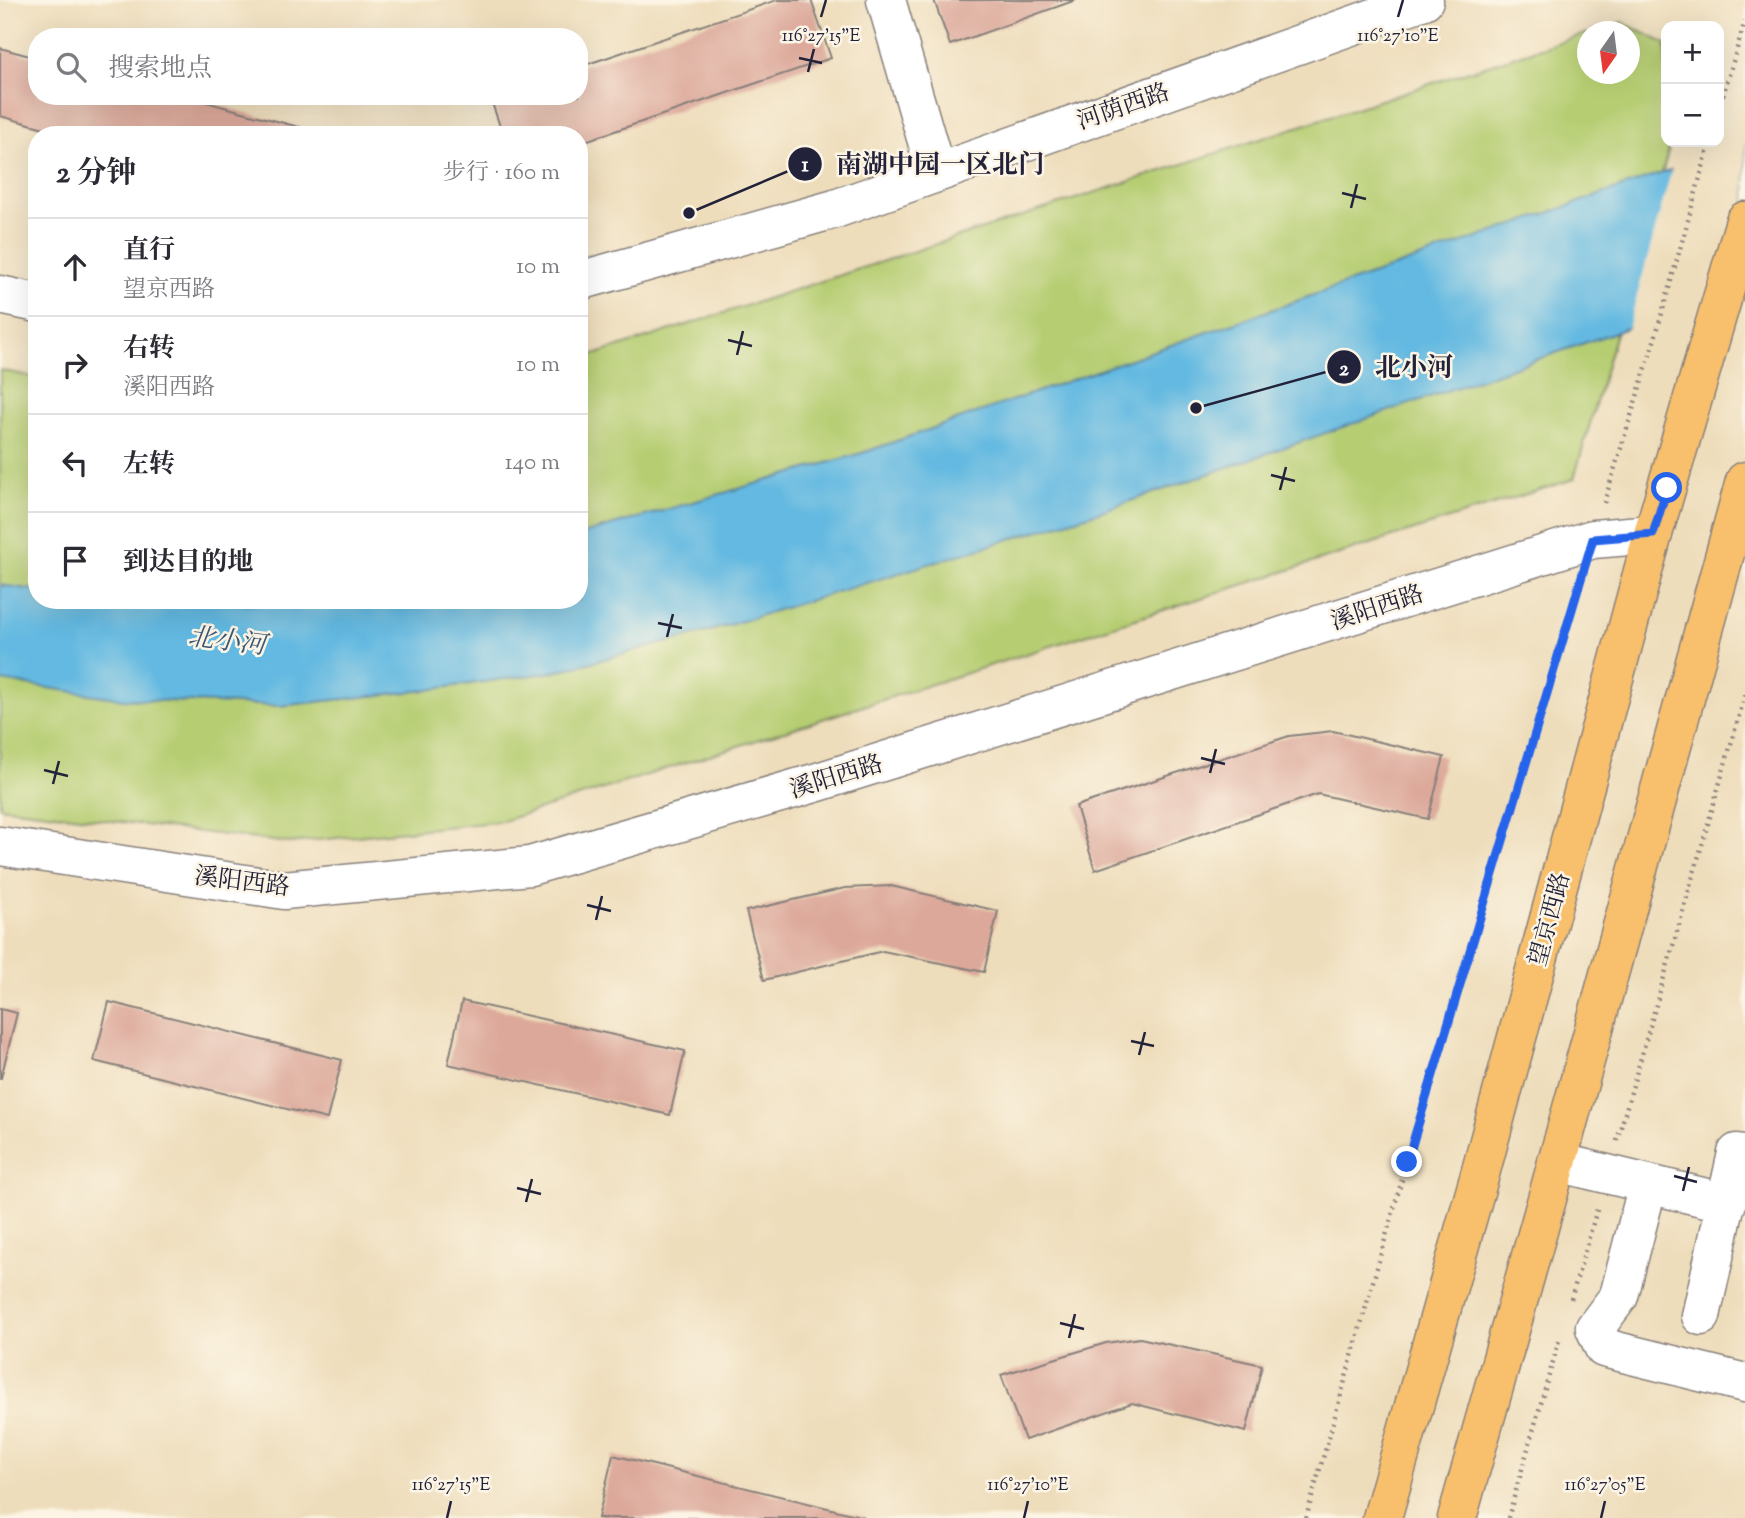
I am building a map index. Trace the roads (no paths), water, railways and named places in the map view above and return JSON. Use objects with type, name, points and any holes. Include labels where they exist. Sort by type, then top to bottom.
[{"type":"main road","name":"望京西路","points":[[1382,1518],[1479,1178],[1653,534],[1745,221]]},
{"type":"main road","points":[[1457,1518],[1745,481]]},
{"type":"street","points":[[886,0],[936,172]]},
{"type":"street","name":"河荫西路","points":[[588,278],[835,209],[1424,0]]},
{"type":"street","points":[[0,295],[28,301]]},
{"type":"street","name":"溪阳西路","points":[[0,846],[284,890],[530,866],[818,782],[1593,539],[1653,534]]},
{"type":"street","points":[[1701,1316],[1730,1257],[1727,1203],[1737,1153],[1745,1155]]},
{"type":"street","points":[[1557,1162],[1727,1203]]},
{"type":"street","points":[[1648,1184],[1619,1296],[1595,1328],[1604,1349],[1745,1383]]},
{"type":"water","name":"北小河","points":[[1745,144],[1745,287],[1096,513],[703,633],[554,672],[427,690],[280,706],[123,699],[0,681],[0,585],[28,589],[28,609],[588,609],[588,532],[865,452]]},
{"type":"place","name":"南湖中园一区北门","points":[[689,213]]},
{"type":"place","name":"北小河","points":[[1196,408]]}]
